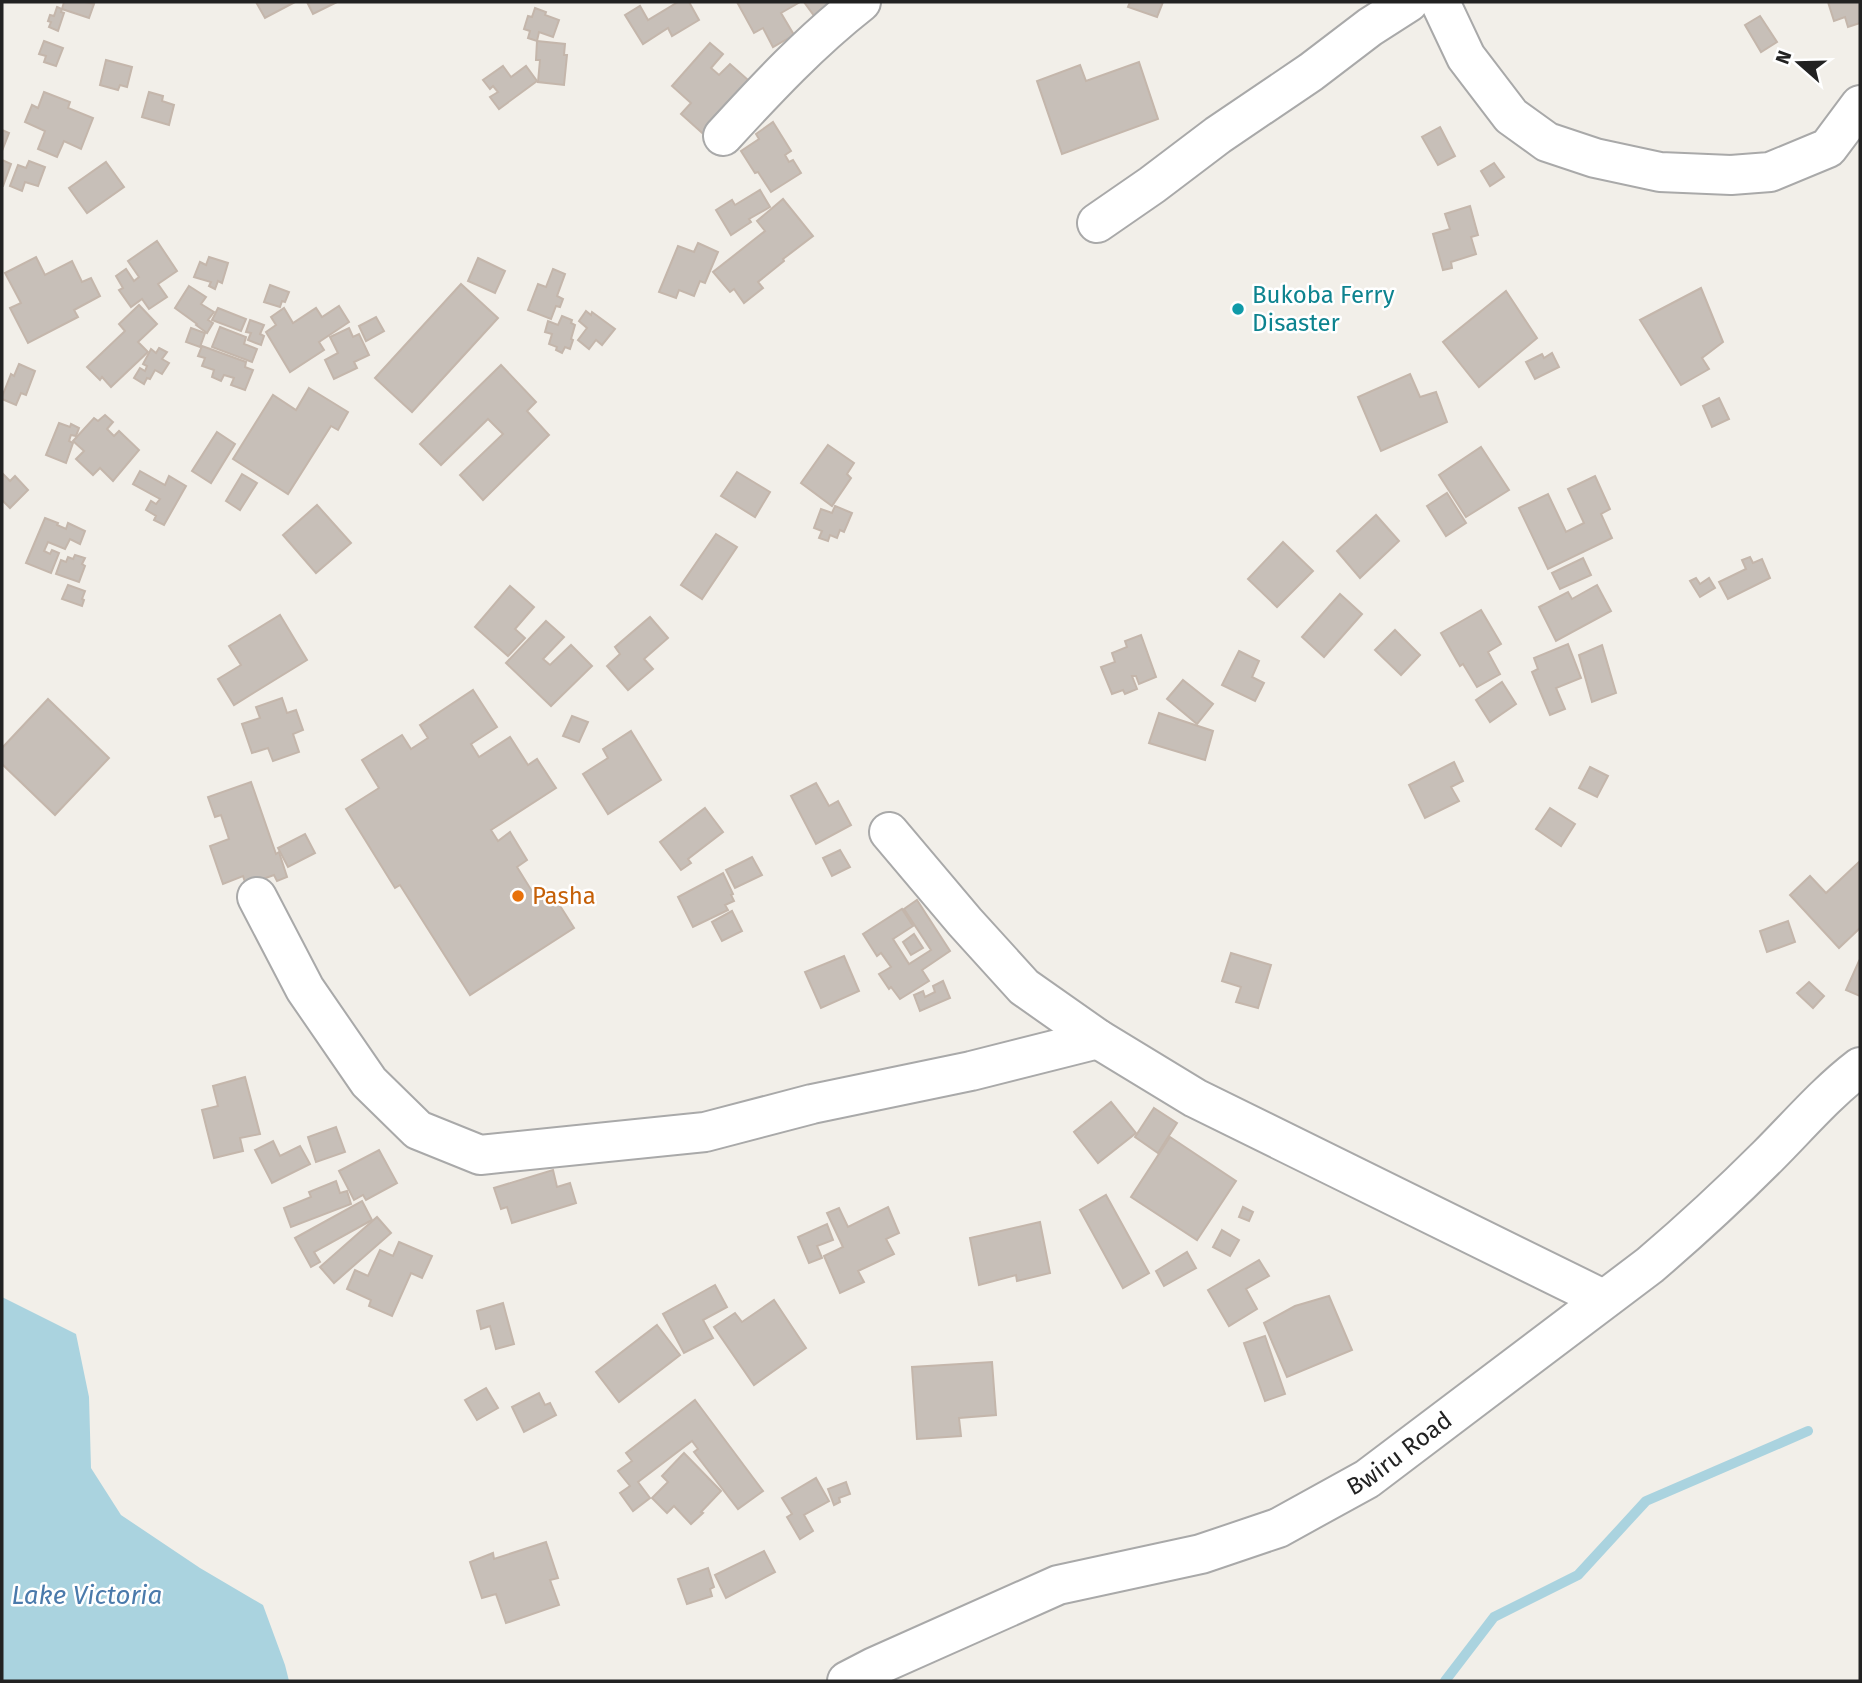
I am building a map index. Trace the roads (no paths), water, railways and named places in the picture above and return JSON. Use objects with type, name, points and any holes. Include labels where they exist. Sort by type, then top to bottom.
[{"type":"street","points":[[723,136],[777,77],[828,28],[860,2]]},
{"type":"street","points":[[1097,223],[1409,2]]},
{"type":"street","points":[[1440,2],[1466,57],[1511,116],[1548,142],[1595,158],[1660,172],[1731,176],[1770,173],[1828,148],[1860,105]]},
{"type":"street","points":[[889,832],[1024,987],[1098,1039],[1195,1098],[1603,1299]]},
{"type":"street","points":[[257,897],[305,989],[369,1082],[418,1130],[480,1155],[705,1132],[812,1104],[971,1071],[1098,1039]]},
{"type":"street","name":"Bwiru Road","points":[[847,1681],[1058,1585],[1201,1554],[1278,1528],[1367,1479],[1650,1265],[1690,1231],[1767,1157],[1838,1083],[1860,1067]]},
{"type":"water","name":"Lake Victoria","points":[[2,1297],[76,1334],[89,1397],[91,1468],[121,1515],[200,1568],[263,1605],[289,1681],[2,1681]]},
{"type":"waterway","points":[[1445,1681],[1494,1617],[1578,1575],[1646,1501],[1808,1431]]},
{"type":"place","name":"Bukoba Ferry Disaster","points":[[1238,309]]},
{"type":"place","name":"Pasha","points":[[518,896]]}]
